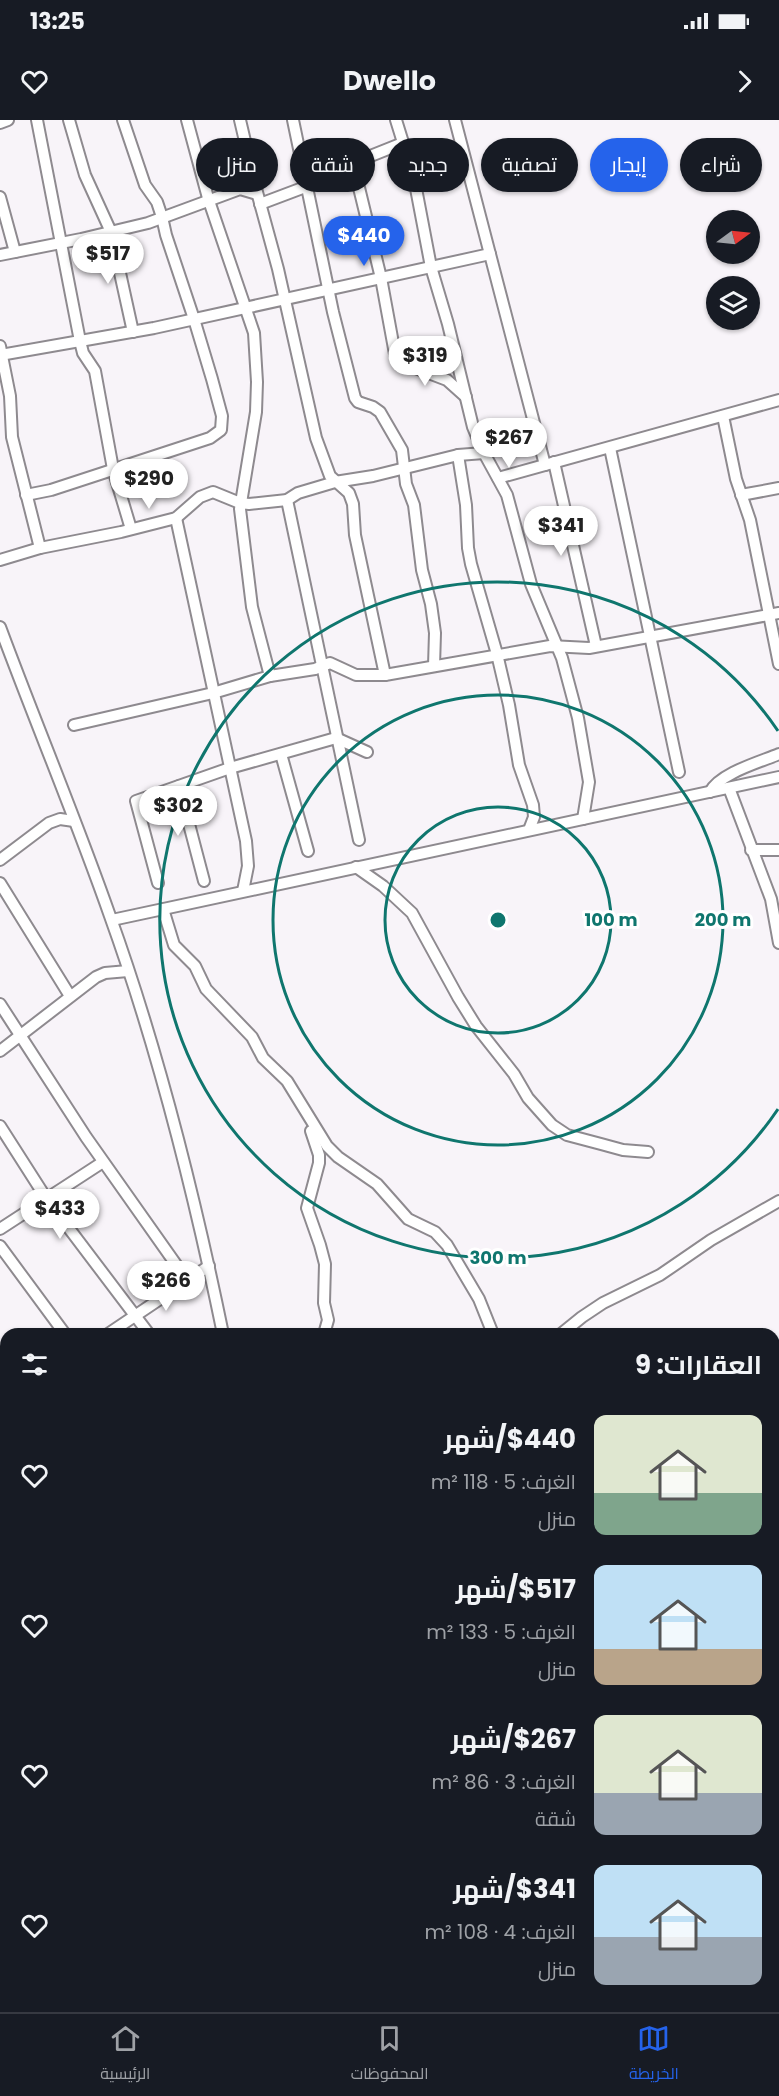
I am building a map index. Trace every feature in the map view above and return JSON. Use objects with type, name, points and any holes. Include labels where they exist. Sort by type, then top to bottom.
[{"type":"street","points":[[0,123],[8,120]]},
{"type":"street","points":[[38,120],[80,341],[83,353],[95,371],[113,469],[131,529]]},
{"type":"street","points":[[69,120],[85,175],[111,232],[133,332]]},
{"type":"street","points":[[26,495],[51,490],[210,438],[221,430],[222,416],[162,217],[157,202],[146,185],[123,120]]},
{"type":"street","points":[[187,120],[209,200],[254,333],[256,412],[240,503],[241,529],[252,607],[270,676]]},
{"type":"street","points":[[240,120],[258,199],[285,299],[316,438],[327,470],[335,482],[344,486],[353,504],[355,535],[385,675]]},
{"type":"street","points":[[293,120],[296,138]]},
{"type":"street","points":[[396,120],[401,138]]},
{"type":"street","points":[[455,120],[490,254],[550,463],[596,646]]},
{"type":"street","points":[[0,255],[111,232],[162,217],[240,189],[258,199],[294,192]]},
{"type":"street","points":[[306,192],[355,398],[358,402],[373,406],[384,418],[402,450],[406,484],[414,505],[422,570],[431,604],[435,633],[434,666]]},
{"type":"street","points":[[360,192],[381,278],[393,347],[398,359],[405,364],[447,380],[466,397]]},
{"type":"street","points":[[417,192],[431,267],[448,324],[476,437],[510,504],[517,539],[531,584],[557,646],[578,718],[589,788],[583,819]]},
{"type":"street","points":[[0,197],[15,252]]},
{"type":"street","points":[[40,548],[12,437],[12,408],[1,352],[133,332],[490,254]]},
{"type":"street","points":[[498,478],[779,400]]},
{"type":"street","points":[[723,416],[741,495],[750,520],[774,613],[779,664]]},
{"type":"street","points":[[610,448],[679,772]]},
{"type":"street","points":[[0,560],[40,548],[176,518],[200,497],[213,492],[240,503],[257,504],[287,500],[298,493],[335,482],[374,476],[458,455],[484,453]]},
{"type":"street","points":[[458,455],[466,505],[471,564],[497,654],[509,705],[515,747],[532,805],[534,817],[529,830]]},
{"type":"street","points":[[741,495],[779,488]]},
{"type":"street","points":[[287,500],[359,840]]},
{"type":"street","points":[[176,518],[246,841],[248,866],[243,891]]},
{"type":"street","points":[[75,725],[330,663],[356,675],[385,675],[497,654],[557,646],[577,648],[596,646],[730,623],[774,613]]},
{"type":"street","points":[[0,627],[112,920],[175,1126],[222,1328]]},
{"type":"street","points":[[158,883],[136,801],[230,768],[337,738],[367,752]]},
{"type":"street","points":[[281,754],[308,852]]},
{"type":"street","points":[[710,792],[728,776],[779,754]]},
{"type":"street","points":[[112,920],[779,777]]},
{"type":"street","points":[[179,786],[204,881]]},
{"type":"street","points":[[729,788],[771,899],[779,943]]},
{"type":"street","points":[[0,860],[49,823],[60,819],[74,821]]},
{"type":"street","points":[[751,850],[779,850]]},
{"type":"street","points":[[356,867],[383,886],[412,913],[476,1026],[514,1074],[528,1098],[552,1125],[567,1135],[623,1149],[648,1152]]},
{"type":"street","points":[[0,883],[70,996]]},
{"type":"street","points":[[163,909],[174,945],[195,966],[206,989],[252,1037],[263,1058],[287,1081],[327,1146],[338,1157],[377,1184],[408,1219],[439,1236],[479,1299],[491,1328]]},
{"type":"street","points":[[0,1051],[96,977],[105,973],[128,971]]},
{"type":"street","points":[[0,1004],[104,1162],[188,1280]]},
{"type":"street","points":[[307,1116],[319,1155],[318,1173],[307,1201],[307,1208],[324,1264],[324,1304],[328,1320],[326,1328]]},
{"type":"street","points":[[0,1126],[46,1198],[144,1328]]},
{"type":"street","points":[[0,1229],[104,1162]]},
{"type":"street","points":[[568,1328],[603,1304],[660,1275],[711,1239],[779,1201]]},
{"type":"street","points":[[0,1246],[61,1328]]},
{"type":"street","points":[[117,1328],[209,1266]]}]
